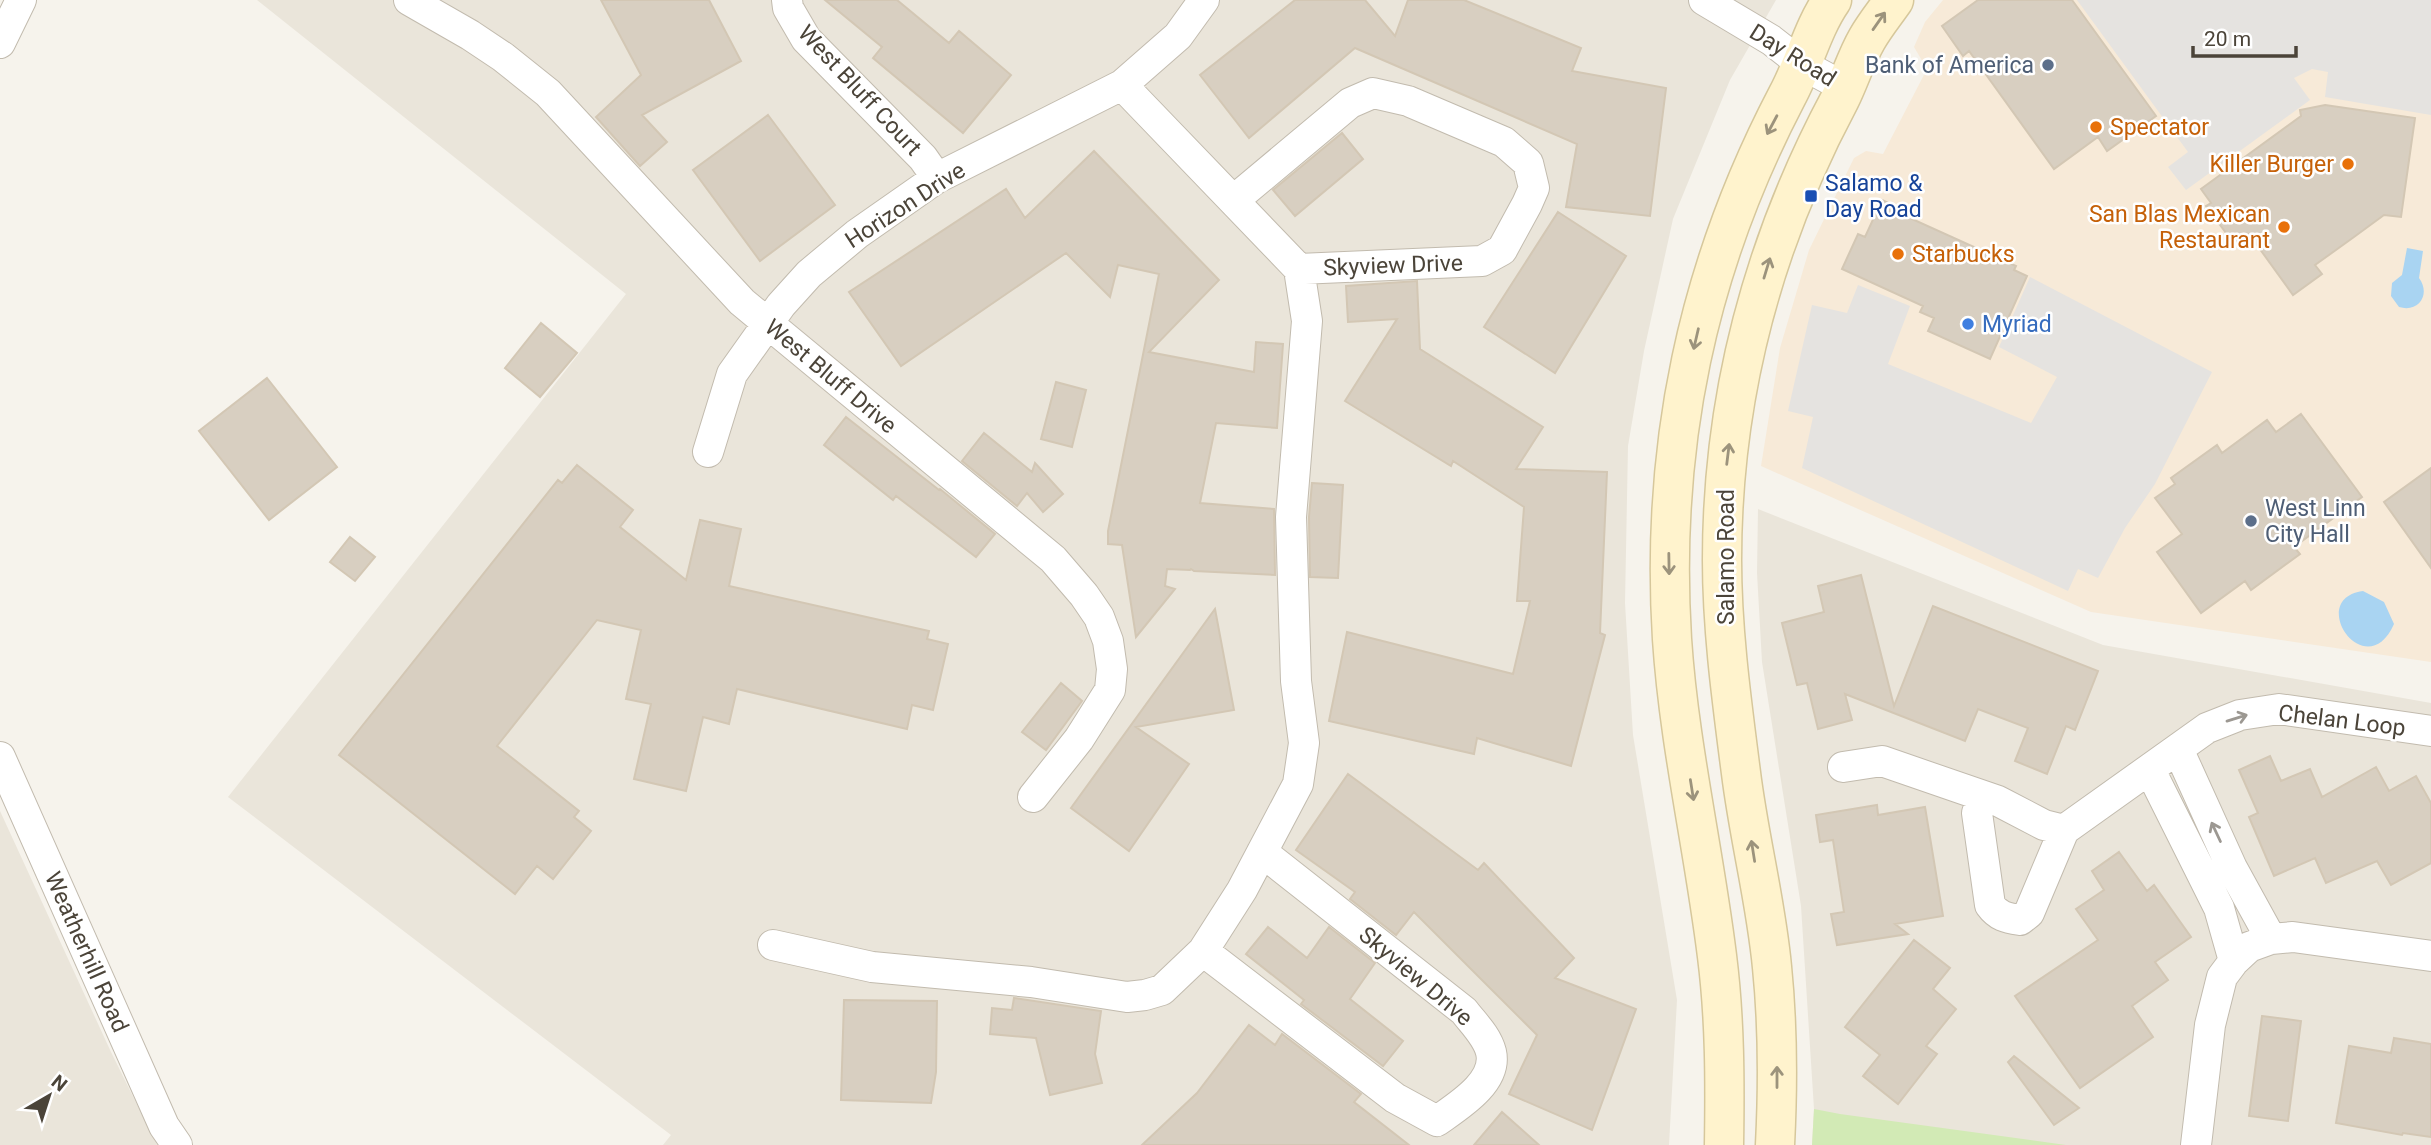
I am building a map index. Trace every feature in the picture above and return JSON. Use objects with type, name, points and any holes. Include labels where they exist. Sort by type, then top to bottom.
[{"type":"main road","points":[[1724,1145],[1725,1070],[1717,957],[1679,708],[1672,641],[1669,532],[1672,481],[1679,424],[1695,343],[1720,250],[1760,147],[1803,65],[1820,18],[1832,0]]},
{"type":"main road","name":"Salamo Road","points":[[1776,1145],[1776,1037],[1772,965],[1742,777],[1725,628],[1722,562],[1724,488],[1739,377],[1756,304],[1791,201],[1867,40],[1894,0]]},
{"type":"street","points":[[0,43],[21,0]]},
{"type":"street","name":"West Bluff Drive","points":[[409,0],[503,57],[548,93],[742,302],[1054,559],[1084,595],[1099,617],[1108,641],[1112,669],[1110,690],[1079,739],[1032,797]]},
{"type":"street","name":"West Bluff Court","points":[[787,0],[788,8],[806,39],[923,158],[937,178]]},
{"type":"street","name":"Horizon Drive","points":[[708,452],[732,373],[767,324],[809,274],[857,234],[937,178],[1122,85],[1178,36],[1205,0]]},
{"type":"street","name":"Day Road","points":[[1704,0],[1771,40],[1803,65],[1846,88]]},
{"type":"street","name":"Skyview Drive","points":[[773,945],[872,967],[1031,982],[1127,997],[1162,990],[1203,951],[1242,890],[1298,784],[1304,744],[1296,681],[1291,517],[1307,321],[1299,269],[1122,85]]},
{"type":"street","name":"Skyview Drive","points":[[1234,200],[1350,103],[1373,93],[1408,101],[1504,142],[1528,163],[1534,188],[1527,204],[1502,250],[1482,261],[1299,269]]},
{"type":"street","name":"Chelan Loop","points":[[2064,830],[2207,728],[2240,715],[2279,709],[2431,731]]},
{"type":"street","points":[[2178,749],[2232,868],[2271,939]]},
{"type":"street","name":"Weatherhill Road","points":[[0,757],[164,1126],[177,1145]]},
{"type":"street","points":[[1843,767],[1882,761],[1998,801],[2044,825],[2064,830],[2029,913],[2020,920],[2007,919],[1997,914],[1990,905],[1977,813],[1983,796]]},
{"type":"street","points":[[2150,769],[2219,908],[2234,961]]},
{"type":"street","name":"Skyview Drive","points":[[1203,951],[1395,1098],[1437,1121],[1463,1102],[1486,1080],[1492,1053],[1483,1035],[1464,1011],[1262,852]]},
{"type":"street","points":[[2196,1145],[2210,1025],[2222,976],[2249,947],[2271,939],[2293,937],[2431,956]]},
{"type":"shaded area","points":[[257,0],[1776,0],[1730,80],[1673,219],[1644,351],[1628,446],[1625,603],[1633,735],[1677,1000],[1669,1145],[663,1145],[671,1135],[228,797],[626,294]]},
{"type":"shaded area","points":[[1943,0],[2431,0],[2431,662],[2091,612],[1761,466],[1780,348],[1809,250],[1854,158],[1866,151],[1883,154],[1927,69],[1914,47],[1925,22]]},
{"type":"shaded area","points":[[2077,0],[2431,0],[2431,115],[2325,97],[2328,72],[2312,69],[2294,78],[2310,100],[2186,190],[2168,167],[2188,152]]},
{"type":"shaded area","points":[[2030,277],[2212,372],[2155,484],[2125,528],[2098,578],[2078,569],[2068,591],[1802,468],[1813,417],[1788,411],[1812,305],[1847,313],[1858,285],[1910,306],[1888,364],[2031,423],[2057,377],[1999,347]]},
{"type":"shaded area","points":[[1758,509],[2103,645],[2431,703],[2431,1145],[1812,1145],[1814,1109],[1801,906],[1762,662],[1757,573]]},
{"type":"shaded area","points":[[0,811],[111,1052],[157,1145],[0,1145]]},
{"type":"green space","points":[[1814,1109],[1840,1114],[2066,1145],[1812,1145]]},
{"type":"water","points":[[2407,248],[2423,251],[2419,278],[2424,290],[2417,305],[2406,308],[2399,307],[2391,296],[2392,283],[2402,275]]},
{"type":"water","points":[[2363,591],[2384,602],[2394,624],[2382,641],[2369,647],[2357,643],[2346,634],[2340,622],[2339,608],[2347,597]]},
{"type":"building","points":[[601,0],[709,0],[741,61],[642,115],[667,142],[640,166],[596,117],[641,75]]},
{"type":"building","points":[[825,0],[897,0],[949,43],[959,31],[1011,75],[963,133],[873,58],[882,47]]},
{"type":"building","points":[[1295,0],[1365,0],[1395,36],[1408,0],[1464,0],[1581,48],[1572,71],[1666,88],[1650,216],[1566,207],[1577,144],[1355,48],[1249,138],[1200,75]]},
{"type":"building","name":"Bank of America","points":[[1978,0],[2072,0],[2156,116],[2107,151],[2098,137],[2054,169],[1969,51],[1963,56],[1942,26]]},
{"type":"building","points":[[2325,105],[2415,118],[2401,217],[2384,215],[2315,265],[2322,274],[2293,295],[2249,234],[2235,245],[2206,206],[2211,203],[2201,189],[2301,116],[2300,110]]},
{"type":"building","points":[[768,115],[835,205],[760,261],[693,170]]},
{"type":"building","points":[[1342,133],[1363,159],[1295,216],[1273,190]]},
{"type":"building","points":[[1094,151],[1219,280],[1149,352],[1254,372],[1256,342],[1283,344],[1277,428],[1216,423],[1200,503],[1274,509],[1275,575],[1167,569],[1165,586],[1175,589],[1136,637],[1122,545],[1108,544],[1108,531],[1159,274],[1118,265],[1110,297],[1066,253],[901,366],[849,292],[1006,189],[1025,218]]},
{"type":"building","points":[[1882,200],[1914,215],[1912,219],[2016,266],[2014,270],[2027,276],[1990,359],[1928,331],[1934,318],[1920,312],[1923,306],[1842,269],[1858,234],[1865,237]]},
{"type":"building","points":[[1558,212],[1626,256],[1555,373],[1484,327]]},
{"type":"building","points":[[1417,281],[1420,349],[1543,427],[1516,469],[1607,472],[1600,633],[1605,635],[1571,766],[1477,738],[1474,754],[1329,721],[1347,632],[1513,674],[1530,601],[1517,601],[1524,507],[1453,461],[1451,466],[1345,401],[1397,319],[1348,322],[1346,286]]},
{"type":"building","points":[[541,323],[577,353],[540,397],[505,368]]},
{"type":"building","points":[[267,378],[337,467],[269,520],[199,431]]},
{"type":"building","points":[[1056,382],[1086,390],[1072,447],[1041,439]]},
{"type":"building","name":"West Linn City Hall","points":[[2301,414],[2362,497],[2294,547],[2300,554],[2251,590],[2245,581],[2201,613],[2157,552],[2182,534],[2155,498],[2175,484],[2171,478],[2217,445],[2222,453],[2267,420],[2276,432]]},
{"type":"building","points":[[846,417],[995,534],[976,557],[896,496],[893,500],[824,445]]},
{"type":"building","points":[[984,433],[1032,472],[1035,463],[1063,494],[1043,512],[1027,493],[1017,506],[962,461]]},
{"type":"building","points":[[577,465],[633,510],[620,527],[686,580],[700,520],[741,529],[729,586],[929,631],[927,639],[948,644],[933,710],[912,705],[907,729],[737,689],[729,724],[703,717],[686,791],[634,779],[651,704],[626,699],[641,630],[597,620],[497,746],[579,811],[574,817],[591,831],[553,879],[537,866],[515,894],[339,755],[558,480],[562,483]]},
{"type":"building","points":[[2431,468],[2431,568],[2384,502]]},
{"type":"building","points":[[1312,483],[1343,485],[1338,578],[1310,577],[1309,517]]},
{"type":"building","points":[[350,537],[375,557],[355,581],[330,562]]},
{"type":"building","points":[[1861,575],[1894,706],[1933,606],[2098,671],[2075,730],[2066,726],[2047,774],[2015,761],[2028,728],[1978,709],[1965,741],[1845,694],[1852,720],[1818,729],[1807,683],[1797,685],[1782,623],[1824,612],[1818,586]]},
{"type":"building","points":[[1215,609],[1234,710],[1136,727],[1189,764],[1129,851],[1071,808]]},
{"type":"building","points":[[1061,683],[1082,701],[1046,750],[1022,732]]},
{"type":"building","points":[[2270,756],[2281,781],[2310,769],[2322,797],[2376,767],[2389,791],[2416,776],[2431,803],[2431,863],[2391,885],[2377,861],[2326,883],[2315,858],[2274,876],[2249,817],[2258,813],[2239,770]]},
{"type":"building","points":[[1348,774],[1478,870],[1484,863],[1574,958],[1555,978],[1636,1009],[1592,1130],[1509,1094],[1537,1035],[1414,912],[1396,935],[1350,899],[1355,892],[1296,850]]},
{"type":"building","points":[[1877,805],[1878,815],[1925,807],[1943,916],[1895,924],[1908,934],[1837,945],[1831,914],[1844,912],[1833,840],[1820,842],[1816,815]]},
{"type":"building","points":[[2119,852],[2147,891],[2154,885],[2191,937],[2155,962],[2168,980],[2132,1006],[2153,1037],[2080,1088],[2015,996],[2098,940],[2076,909],[2104,890],[2092,871]]},
{"type":"building","points":[[1268,927],[1307,958],[1329,927],[1375,963],[1350,999],[1403,1041],[1383,1066],[1301,1004],[1304,1000],[1246,954]]},
{"type":"building","points":[[1914,940],[1950,968],[1933,989],[1956,1009],[1926,1046],[1937,1054],[1898,1104],[1863,1076],[1880,1055],[1845,1027]]},
{"type":"building","points":[[1014,998],[1101,1011],[1095,1054],[1102,1083],[1050,1095],[1036,1038],[990,1034],[992,1008],[1012,1010]]},
{"type":"building","points":[[844,1000],[937,1001],[936,1072],[931,1103],[841,1100]]},
{"type":"building","points":[[2262,1016],[2301,1021],[2288,1121],[2249,1116]]},
{"type":"building","points":[[1249,1025],[1275,1045],[1282,1034],[1361,1094],[1354,1102],[1409,1145],[1142,1145],[1197,1093]]},
{"type":"building","points":[[2394,1038],[2431,1044],[2431,1137],[2402,1135],[2336,1123],[2349,1046],[2391,1053]]},
{"type":"building","points":[[2014,1056],[2079,1108],[2054,1125],[2008,1062]]},
{"type":"building","points":[[1502,1112],[1539,1145],[1474,1145]]},
{"type":"place","name":"Bank of America","points":[[2048,65]]},
{"type":"place","name":"Spectator","points":[[2096,127]]},
{"type":"place","name":"Killer Burger","points":[[2348,164]]},
{"type":"place","name":"Salamo & Day Road","points":[[1811,196]]},
{"type":"place","name":"San Blas Mexican Restaurant","points":[[2284,227]]},
{"type":"place","name":"Starbucks","points":[[1898,254]]},
{"type":"place","name":"Myriad","points":[[1968,324]]},
{"type":"place","name":"West Linn City Hall","points":[[2251,521]]}]
